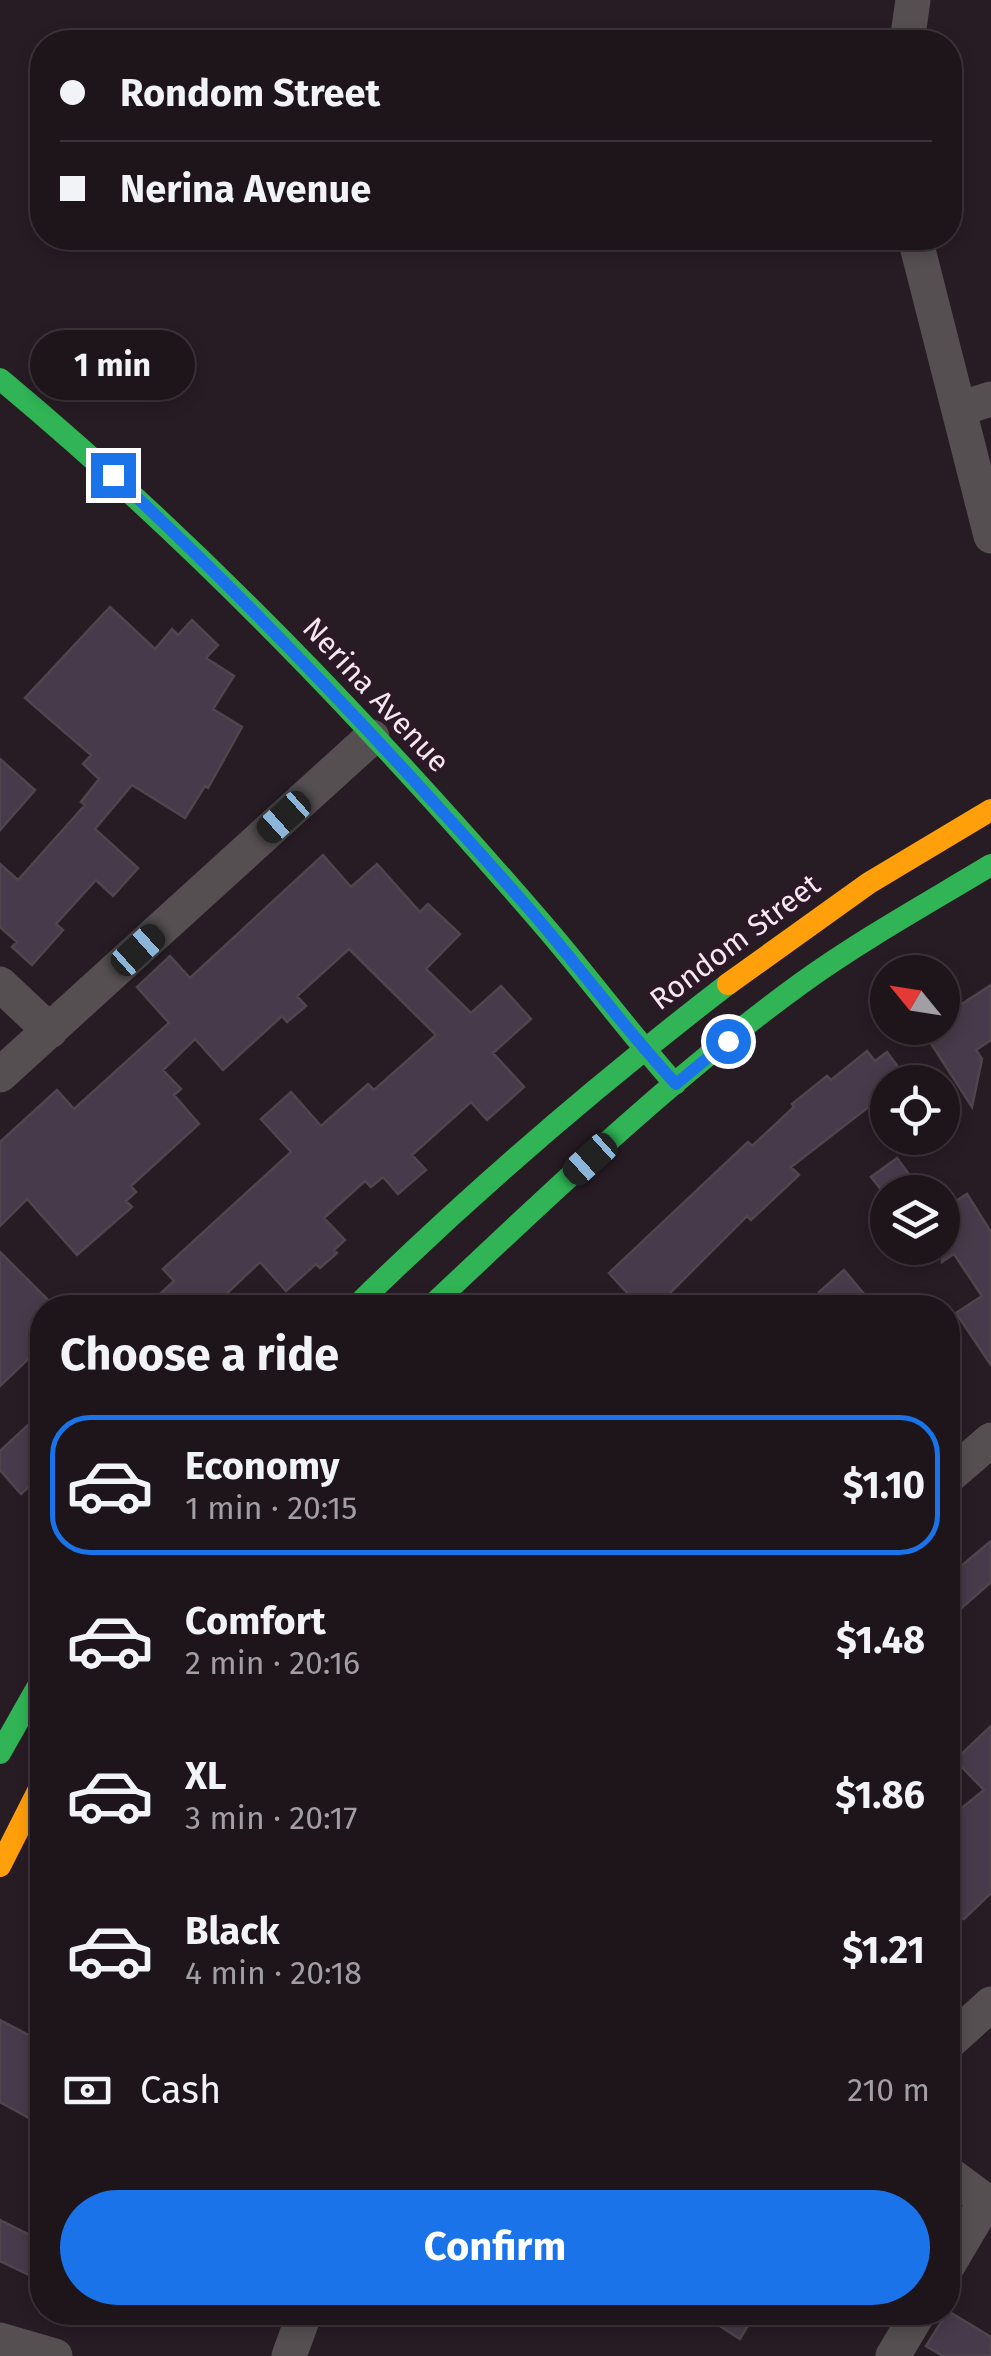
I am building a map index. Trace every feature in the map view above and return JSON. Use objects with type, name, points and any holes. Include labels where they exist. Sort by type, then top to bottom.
[{"type":"street","points":[[909,30],[913,0]]},
{"type":"street","points":[[920,250],[975,404],[991,536]]},
{"type":"street","name":"Nerina Avenue","points":[[0,378],[57,424],[268,624],[550,932],[676,1084]]},
{"type":"street","points":[[0,1075],[372,737]]},
{"type":"street","name":"Rondom Street","points":[[369,1295],[644,1049],[722,985],[878,874],[991,810]]},
{"type":"street","points":[[443,1295],[676,1084],[781,998],[991,865]]},
{"type":"street","points":[[0,984],[50,1031]]},
{"type":"street","points":[[960,1467],[991,1440]]},
{"type":"street","points":[[0,1753],[30,1700]]},
{"type":"street","points":[[0,1866],[30,1807]]},
{"type":"street","points":[[960,2032],[991,2004]]},
{"type":"street","points":[[960,2182],[988,2203],[960,2246]]},
{"type":"street","points":[[289,2356],[300,2325]]},
{"type":"street","points":[[893,2356],[911,2325]]},
{"type":"street","points":[[0,2340],[55,2356]]},
{"type":"building","points":[[110,607],[155,649],[172,629],[178,635],[192,620],[218,645],[206,658],[234,676],[213,709],[242,727],[208,788],[205,786],[185,818],[132,785],[95,829],[138,868],[113,896],[96,880],[56,924],[63,930],[32,965],[12,947],[17,942],[0,927],[0,864],[18,880],[85,805],[81,802],[99,779],[83,764],[91,755],[25,698]]},
{"type":"building","points":[[0,759],[35,790],[0,830]]},
{"type":"building","points":[[323,855],[351,887],[377,864],[420,912],[428,904],[460,934],[426,969],[471,1013],[501,986],[531,1019],[493,1053],[524,1087],[487,1120],[471,1102],[412,1155],[426,1170],[398,1194],[383,1177],[371,1187],[365,1181],[324,1218],[345,1240],[334,1250],[337,1253],[320,1268],[316,1264],[286,1291],[260,1262],[225,1295],[159,1295],[174,1281],[163,1269],[291,1152],[261,1119],[291,1092],[321,1126],[368,1084],[374,1090],[436,1035],[349,949],[297,996],[306,1006],[287,1022],[282,1016],[223,1070],[195,1039],[163,1070],[181,1089],[174,1095],[199,1124],[131,1186],[136,1192],[126,1201],[132,1207],[77,1255],[27,1199],[0,1226],[0,1142],[57,1090],[74,1109],[169,1023],[137,987],[170,956],[190,978]]},
{"type":"building","points":[[991,985],[991,1040],[976,1050],[982,1059],[972,1107],[960,1088],[960,1065],[945,1065],[932,1045],[960,1045],[960,1005]]},
{"type":"building","points":[[867,1051],[875,1061],[887,1052],[896,1065],[870,1065],[870,1106],[791,1167],[799,1175],[751,1220],[747,1216],[668,1295],[629,1295],[609,1273],[748,1142],[752,1146],[794,1107],[792,1104],[827,1076],[831,1080]]},
{"type":"building","points":[[897,1158],[910,1175],[874,1175]]},
{"type":"building","points":[[967,1194],[991,1232],[991,1365],[960,1319],[960,1310],[982,1296],[960,1263],[960,1198]]},
{"type":"building","points":[[0,1252],[43,1295],[30,1295],[30,1357],[0,1386]]},
{"type":"building","points":[[844,1270],[865,1295],[822,1295],[819,1292]]},
{"type":"building","points":[[30,1423],[30,1486],[21,1494],[0,1470],[0,1451]]},
{"type":"building","points":[[991,1541],[991,1582],[960,1609],[960,1567]]},
{"type":"building","points":[[991,1726],[991,1893],[964,1919],[960,1918],[960,1809],[984,1790],[960,1765],[960,1755]]},
{"type":"building","points":[[0,2020],[30,2036],[30,2116],[0,2102]]},
{"type":"building","points":[[0,2220],[30,2235],[30,2275],[0,2261]]},
{"type":"building","points":[[960,2318],[991,2337],[991,2356],[943,2356],[926,2346],[939,2325],[960,2325]]},
{"type":"building","points":[[718,2325],[748,2325],[740,2339]]},
{"type":"traffic: fast","points":[[0,379],[213,571],[347,707],[540,921],[675,1084]]},
{"type":"traffic: fast","points":[[443,1295],[611,1139],[753,1019],[849,951],[991,865]]},
{"type":"traffic: fast","points":[[368,1295],[536,1140],[728,984]]},
{"type":"traffic: fast","points":[[0,1753],[30,1700]]},
{"type":"traffic: slow","points":[[728,984],[869,883],[991,810]]},
{"type":"traffic: slow","points":[[0,1866],[30,1807]]},
{"type":"route","points":[[113,475],[268,624],[396,760],[550,932],[676,1084],[728,1041]]}]
